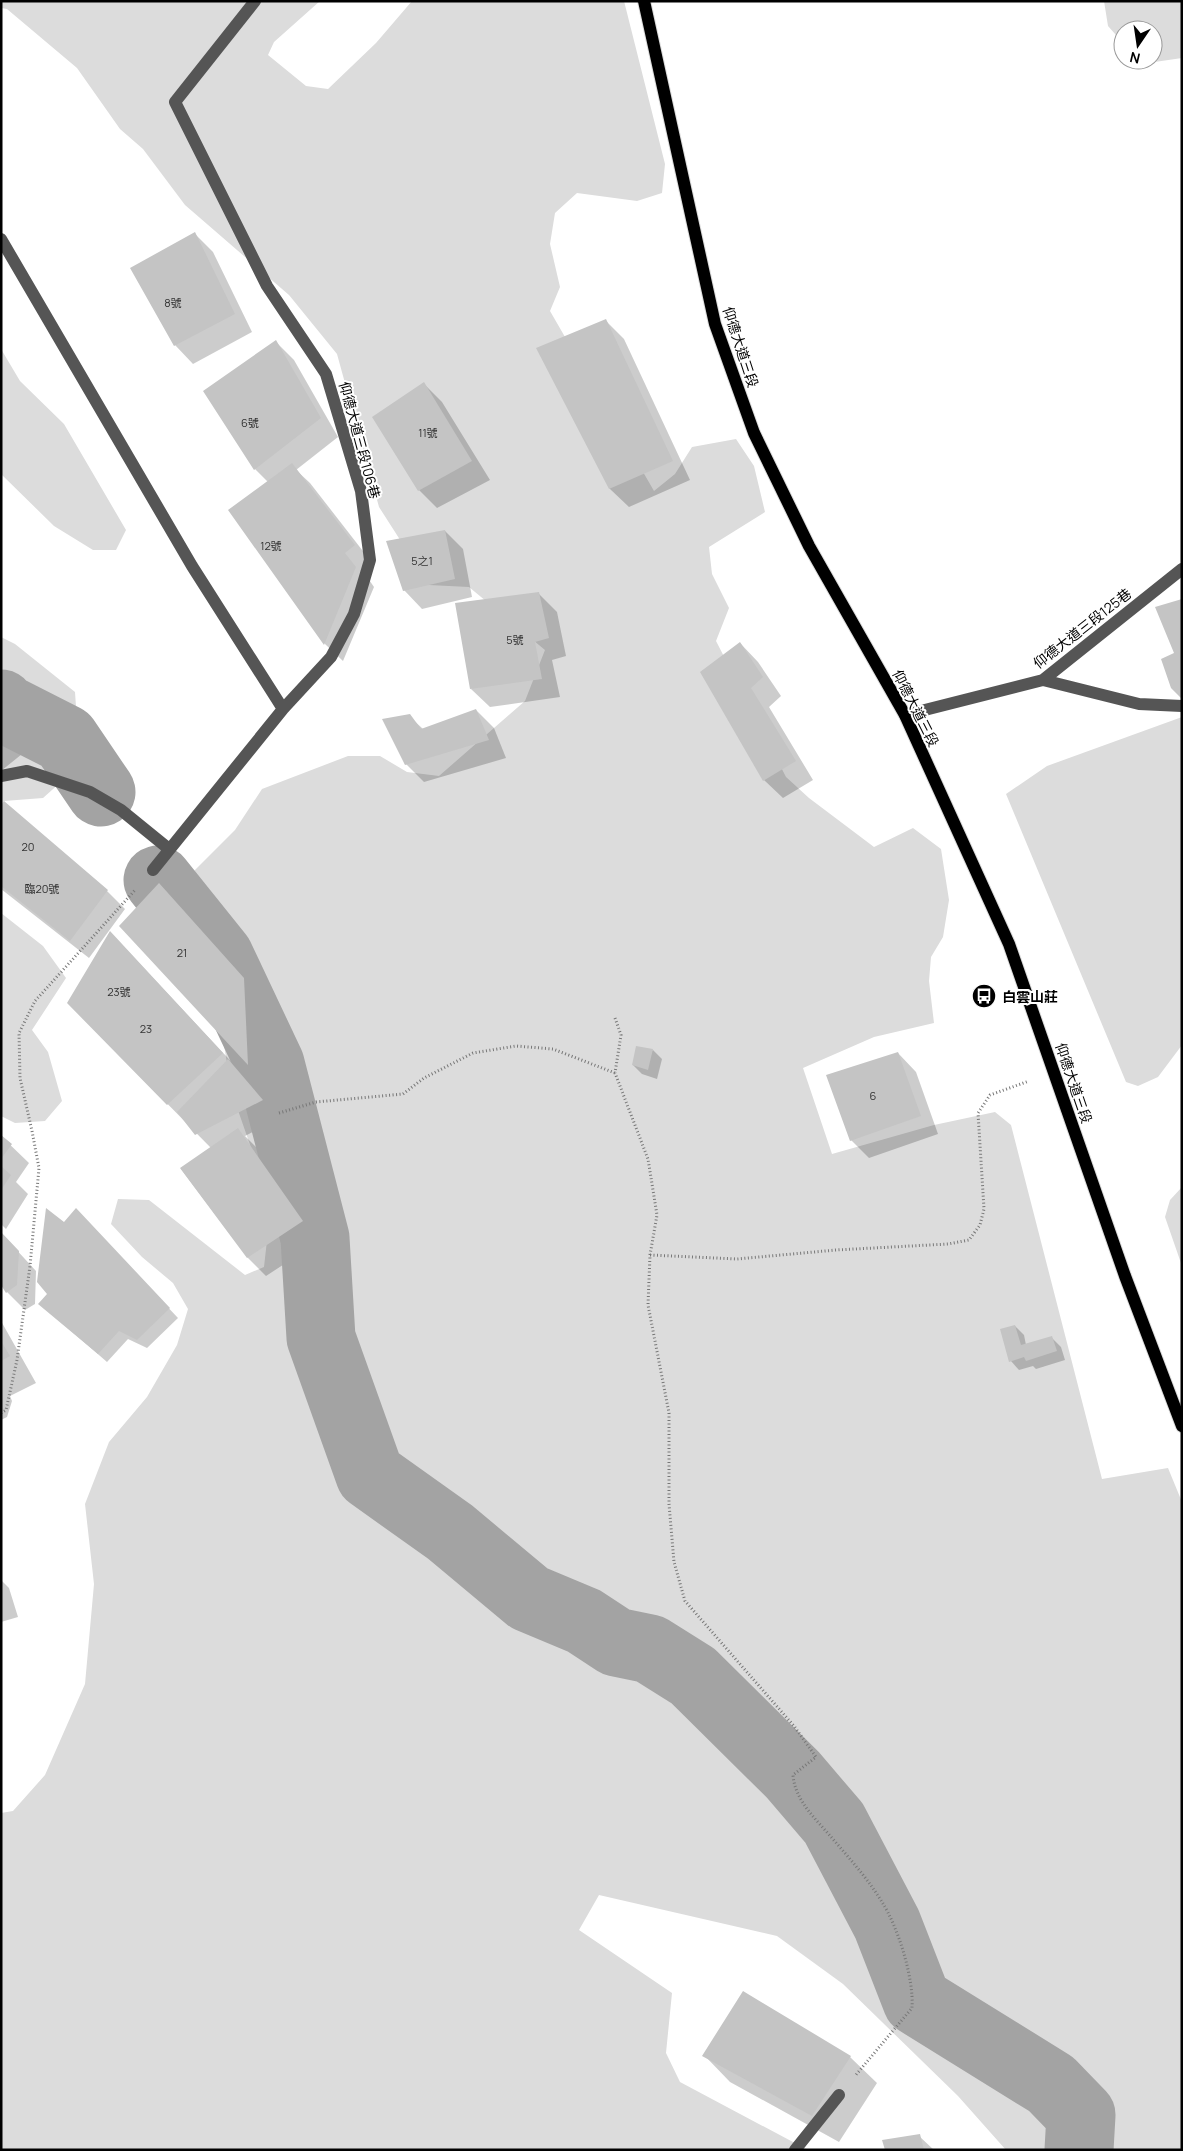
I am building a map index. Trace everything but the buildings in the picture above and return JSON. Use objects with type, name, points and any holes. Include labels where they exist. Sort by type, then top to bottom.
[{"type":"main road","name":"仰德大道三段","points":[[644,1],[715,324],[754,433],[809,546],[905,715],[1009,944],[1125,1276],[1182,1426]]},
{"type":"lane","name":"仰德大道三段106巷","points":[[255,1],[175,102],[267,286],[326,374],[361,492],[370,560],[354,614],[331,657],[283,709]]},
{"type":"lane","points":[[1,239],[192,566],[283,709],[153,870]]},
{"type":"lane","name":"仰德大道三段125巷","points":[[905,715],[1043,680],[1182,569]]},
{"type":"lane","points":[[1043,680],[1139,704],[1182,706]]},
{"type":"lane","points":[[1,776],[27,771],[90,792],[121,810],[169,849]]},
{"type":"lane","points":[[795,2150],[839,2095]]},
{"type":"path","points":[[1,1413],[6,1410],[17,1360],[30,1266],[39,1168],[20,1078],[19,1033],[35,1001],[153,870]]},
{"type":"path","points":[[615,1018],[621,1035],[616,1073],[648,1159],[657,1215],[650,1255],[648,1305],[669,1413],[669,1504],[674,1562],[685,1601],[794,1726],[816,1757],[793,1775],[794,1785],[800,1800],[853,1863],[883,1903],[907,1962],[913,1998],[912,2008],[839,2095]]},
{"type":"path","points":[[280,1113],[316,1102],[403,1094],[424,1078],[473,1053],[516,1046],[553,1049],[616,1073]]},
{"type":"path","points":[[650,1255],[737,1259],[836,1250],[948,1244],[969,1240],[980,1225],[984,1209],[978,1113],[990,1095],[1054,1072]]},
{"type":"shaded area","points":[[1,1],[320,1],[274,42],[268,55],[306,86],[328,89],[376,43],[412,1],[624,1],[665,164],[662,193],[637,201],[577,193],[555,213],[550,244],[560,287],[550,311],[654,491],[675,474],[692,447],[736,439],[754,466],[765,512],[709,547],[712,574],[729,608],[716,641],[786,777],[809,798],[874,847],[913,828],[941,849],[949,900],[943,937],[931,957],[929,981],[934,1023],[874,1037],[803,1068],[832,1154],[934,1125],[995,1112],[1011,1125],[1102,1479],[1168,1468],[1182,1502],[1182,2150],[1006,2150],[958,2096],[843,1984],[777,1936],[599,1895],[579,1930],[672,1993],[666,2053],[680,2082],[808,2150],[1,2150],[1,1813],[13,1811],[45,1775],[85,1684],[94,1584],[85,1504],[109,1442],[147,1397],[177,1345],[188,1309],[173,1283],[142,1257],[111,1224],[118,1199],[149,1200],[245,1275],[264,1267],[271,1205],[232,1093],[216,997],[193,944],[189,876],[235,830],[262,789],[348,756],[380,756],[407,772],[439,776],[525,701],[545,650],[469,587],[429,585],[379,507],[337,354],[289,295],[185,205],[143,149],[120,129],[77,68],[7,9],[1,8]]},
{"type":"shaded area","points":[[1104,1],[1182,1],[1182,58],[1163,61],[1163,20],[1113,20],[1113,32],[1108,26]]},
{"type":"shaded area","points":[[1,349],[20,381],[64,424],[126,530],[116,550],[93,550],[54,526],[1,474]]},
{"type":"shaded area","points":[[1,637],[15,644],[75,692],[80,765],[43,798],[4,801],[1,805]]},
{"type":"shaded area","points":[[1182,717],[1182,1045],[1158,1077],[1138,1086],[1126,1082],[1006,794],[1047,766]]},
{"type":"shaded area","points":[[1,913],[43,946],[66,978],[32,1030],[48,1052],[62,1101],[45,1121],[15,1123],[1,1116]]},
{"type":"shaded area","points":[[1182,1187],[1182,1266],[1165,1217],[1170,1200]]},
{"type":"waterway","points":[[1,704],[4,708],[65,739],[101,792]]},
{"type":"waterway","points":[[158,880],[219,956],[270,1064],[315,1238],[321,1338],[370,1475],[450,1532],[529,1598],[584,1621],[616,1642],[650,1649],[693,1676],[793,1775],[834,1823],[887,1924],[917,2001],[1051,2084],[1081,2115],[1079,2150]]},
{"type":"place","name":"白雲山莊","points":[[984,996]]}]
